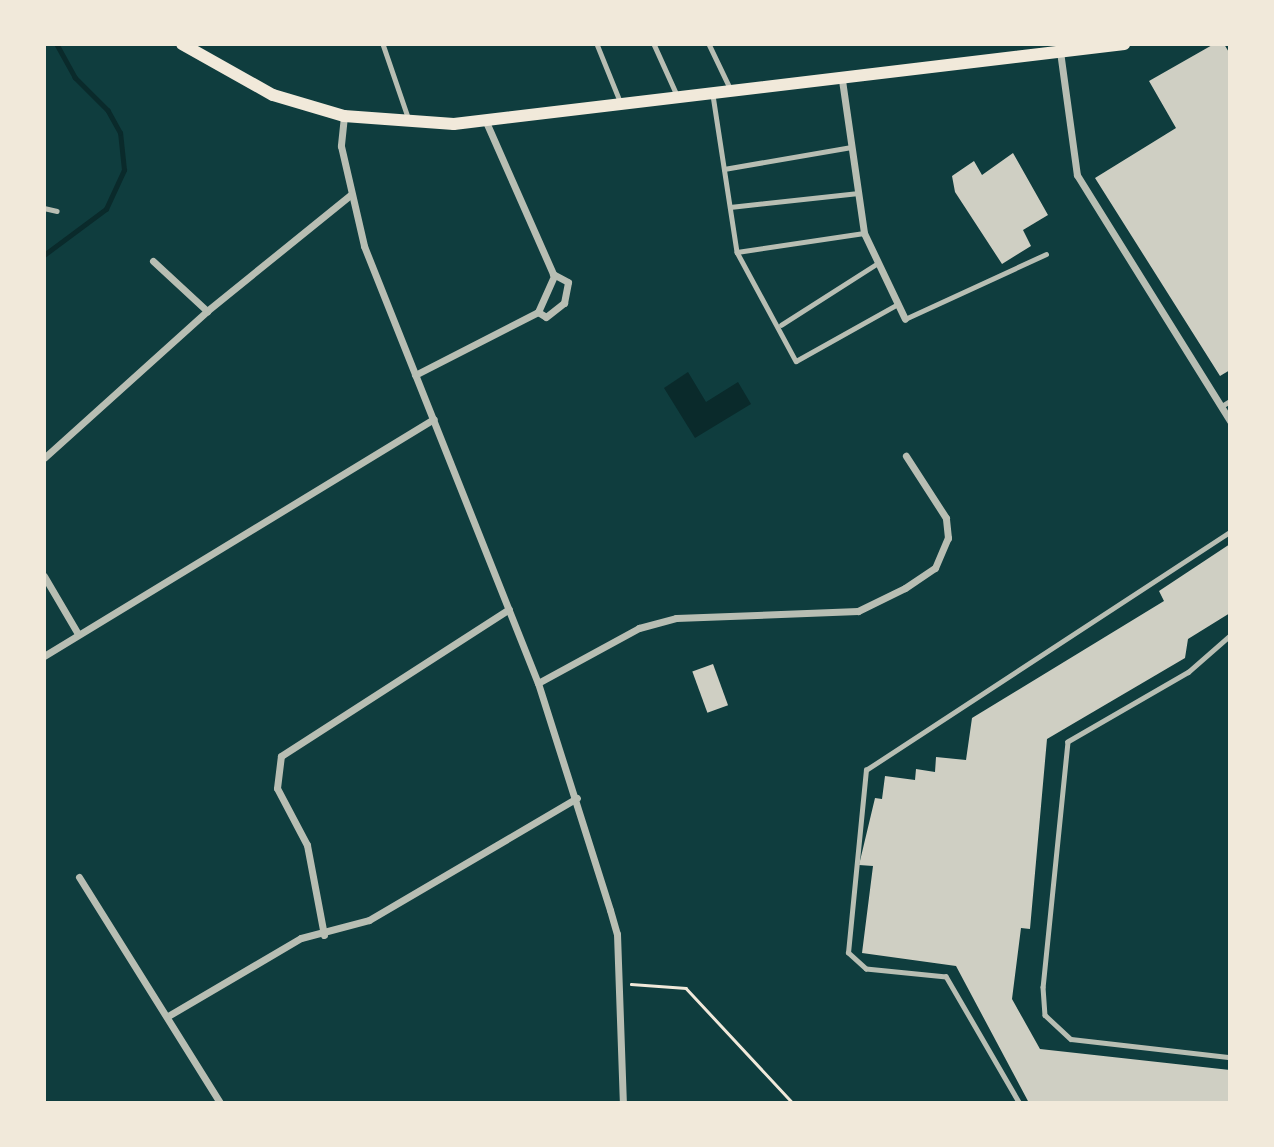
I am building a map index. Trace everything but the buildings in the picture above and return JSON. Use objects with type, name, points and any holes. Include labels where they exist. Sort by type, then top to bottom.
[{"type":"main road","points":[[182,44],[273,95],[344,116],[410,124],[486,122],[842,80],[1063,46],[1124,44]]},
{"type":"street","points":[[1063,46],[1077,175],[1230,421]]},
{"type":"street","points":[[842,80],[863,233],[905,319]]},
{"type":"street","points":[[344,116],[341,146],[351,195],[415,376],[538,683],[577,798],[617,934],[623,1103]]},
{"type":"street","points":[[486,122],[553,274],[568,282],[564,303],[546,317],[538,312]]},
{"type":"street","points":[[44,458],[207,311],[351,195]]},
{"type":"street","points":[[153,261],[207,311]]},
{"type":"street","points":[[415,376],[538,312],[553,274]]},
{"type":"street","points":[[44,656],[434,419]]},
{"type":"street","points":[[538,683],[639,628],[676,618],[835,614],[858,611],[905,588],[935,568],[948,538],[946,518],[906,456]]},
{"type":"street","points":[[44,576],[78,635]]},
{"type":"street","points":[[324,935],[307,845],[277,788],[281,756],[509,609]]},
{"type":"street","points":[[168,1016],[300,938],[324,935],[369,920],[577,798]]},
{"type":"street","points":[[79,877],[220,1103]]},
{"type":"lane","points":[[383,44],[410,124]]},
{"type":"lane","points":[[597,44],[622,105]]},
{"type":"lane","points":[[654,44],[679,99]]},
{"type":"lane","points":[[709,44],[733,93]]},
{"type":"lane","points":[[713,95],[737,253],[802,362],[898,304]]},
{"type":"lane","points":[[724,169],[851,147]]},
{"type":"lane","points":[[730,207],[858,193]]},
{"type":"lane","points":[[44,208],[57,211]]},
{"type":"lane","points":[[737,253],[863,233]]},
{"type":"lane","points":[[905,319],[1046,254]]},
{"type":"lane","points":[[781,325],[878,263]]},
{"type":"lane","points":[[1222,406],[1230,401]]},
{"type":"lane","points":[[1019,1103],[946,977],[866,969],[848,953],[866,771],[1230,532]]},
{"type":"lane","points":[[1230,636],[1189,672],[1068,742],[1043,987],[1045,1015],[1071,1039],[1230,1057]]},
{"type":"path","points":[[619,984],[686,988],[793,1103]]},
{"type":"water","points":[[688,372],[706,402],[738,382],[751,404],[695,438],[664,388]]},
{"type":"waterway","points":[[44,255],[106,209],[124,170],[120,133],[108,111],[75,78],[56,44]]}]
